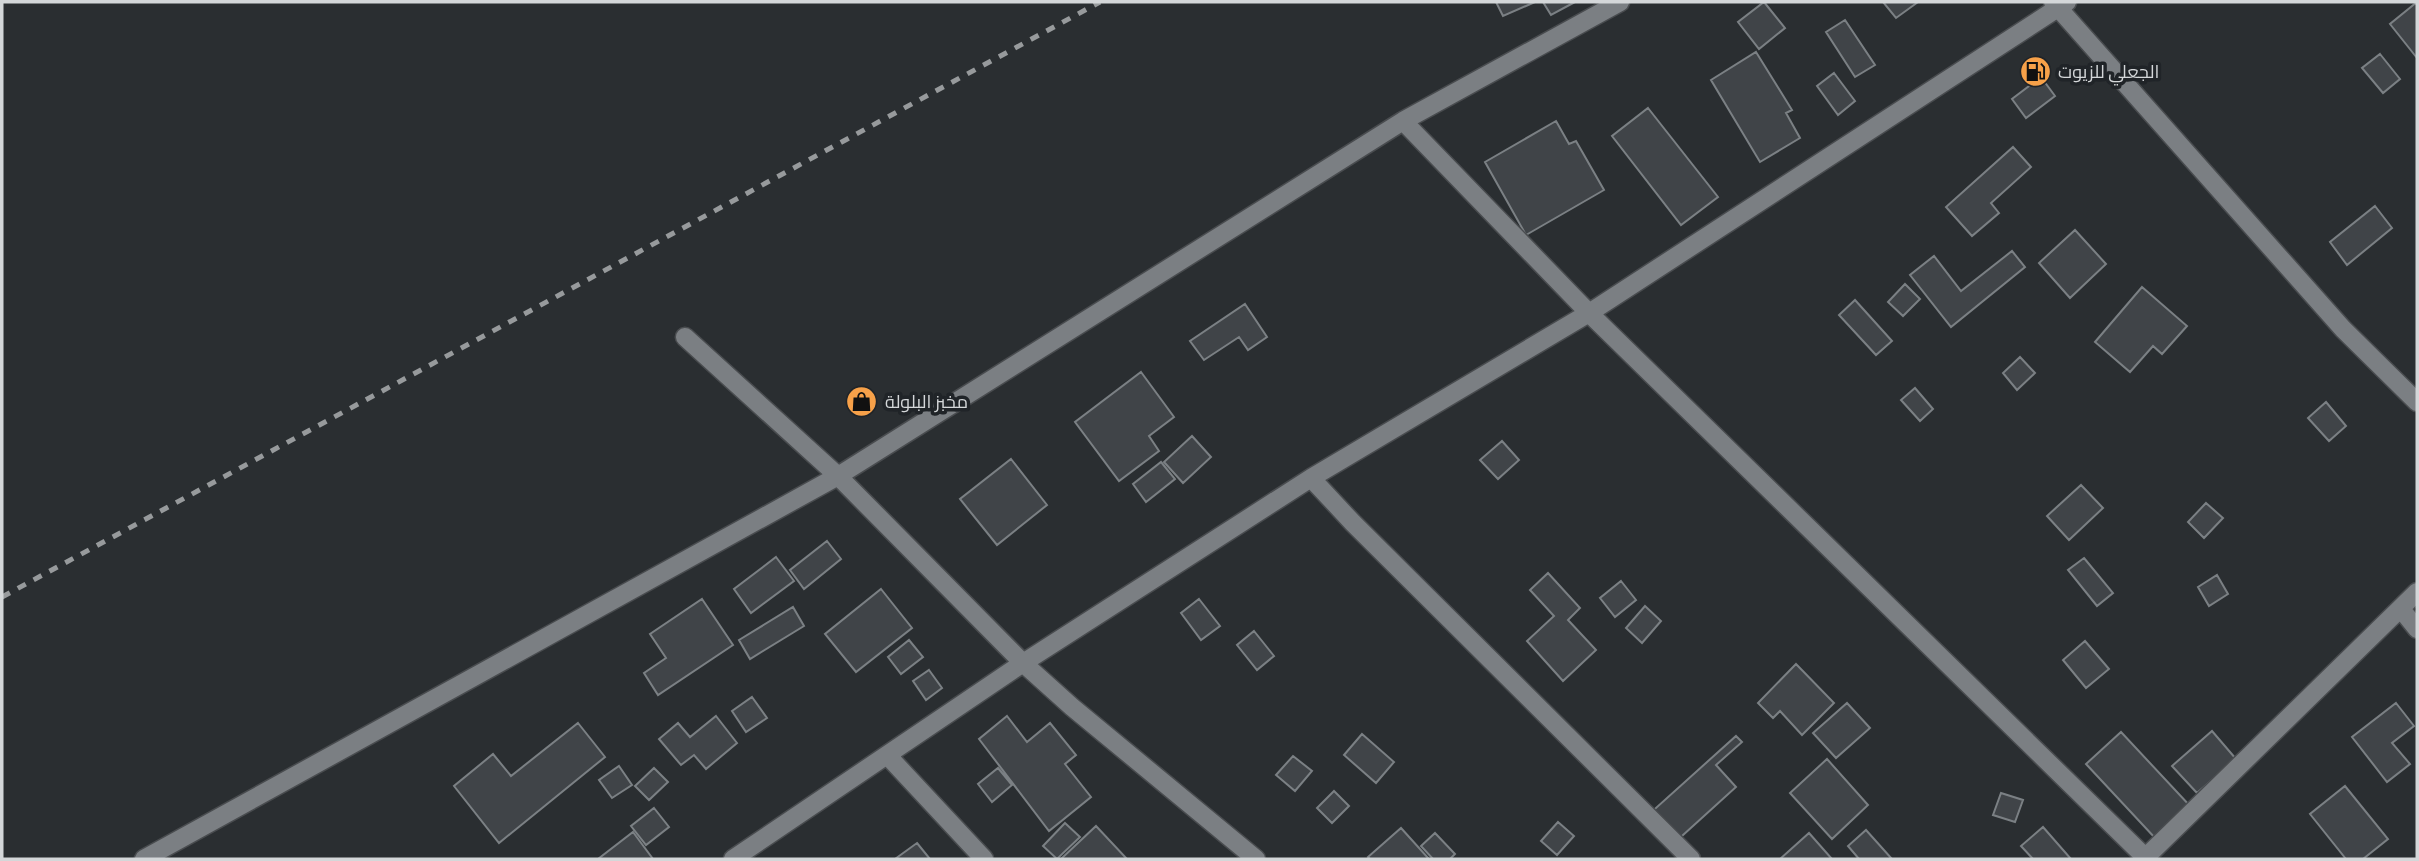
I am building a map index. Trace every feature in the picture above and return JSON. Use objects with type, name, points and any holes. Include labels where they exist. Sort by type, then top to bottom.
[{"type":"street","points":[[144,859],[838,476],[1402,121],[1620,2]]},
{"type":"street","points":[[733,859],[1023,663],[1311,478],[1589,313],[2059,4],[2343,329],[2417,402]]},
{"type":"street","points":[[1402,121],[1589,313],[2146,859],[2417,592]]},
{"type":"street","points":[[685,337],[838,476],[1023,663],[1072,707],[1256,859]]},
{"type":"street","points":[[1311,478],[1691,859]]},
{"type":"street","points":[[2401,609],[2417,629]]},
{"type":"street","points":[[888,756],[984,859]]},
{"type":"building","points":[[1496,2],[1535,2],[1503,16]]},
{"type":"building","points":[[1543,2],[1575,2],[1551,15]]},
{"type":"building","points":[[1764,2],[1785,28],[1759,49],[1738,22]]},
{"type":"building","points":[[1883,2],[1918,2],[1896,18]]},
{"type":"building","points":[[2417,2],[2417,58],[2390,24]]},
{"type":"building","points":[[1845,20],[1875,65],[1855,77],[1826,32]]},
{"type":"building","points":[[1756,52],[1792,110],[1786,113],[1800,138],[1760,162],[1711,80]]},
{"type":"building","points":[[2380,54],[2400,79],[2383,93],[2362,68]]},
{"type":"building","points":[[1834,73],[1855,101],[1838,115],[1817,86]]},
{"type":"building","points":[[2041,77],[2055,96],[2026,118],[2012,99]]},
{"type":"building","points":[[1648,108],[1718,197],[1681,225],[1612,136]]},
{"type":"building","points":[[1556,121],[1569,144],[1576,141],[1604,190],[1526,235],[1485,162]]},
{"type":"building","points":[[2013,147],[2031,167],[1991,203],[1999,213],[1972,236],[1946,207]]},
{"type":"building","points":[[2375,206],[2392,228],[2347,265],[2330,242]]},
{"type":"building","points":[[2075,230],[2106,264],[2070,298],[2039,263]]},
{"type":"building","points":[[2012,251],[2025,267],[1951,327],[1910,275],[1934,256],[1961,291]]},
{"type":"building","points":[[1905,284],[1920,299],[1903,316],[1888,302]]},
{"type":"building","points":[[2142,287],[2187,326],[2162,354],[2153,346],[2130,372],[2095,342]]},
{"type":"building","points":[[1855,300],[1892,341],[1876,355],[1839,315]]},
{"type":"building","points":[[1245,304],[1267,337],[1248,350],[1239,337],[1204,360],[1190,341]]},
{"type":"building","points":[[2020,357],[2035,373],[2017,390],[2003,373]]},
{"type":"building","points":[[1141,372],[1174,417],[1149,436],[1159,451],[1119,481],[1075,422]]},
{"type":"building","points":[[1915,388],[1933,409],[1920,421],[1901,400]]},
{"type":"building","points":[[2326,402],[2346,426],[2329,441],[2308,418]]},
{"type":"building","points":[[1192,436],[1211,457],[1183,483],[1164,462]]},
{"type":"building","points":[[1502,441],[1519,460],[1498,479],[1480,460]]},
{"type":"building","points":[[1011,459],[1047,505],[997,545],[960,499]]},
{"type":"building","points":[[1161,462],[1175,479],[1146,502],[1133,484]]},
{"type":"building","points":[[2081,485],[2103,508],[2069,540],[2047,516]]},
{"type":"building","points":[[2206,503],[2223,518],[2204,538],[2188,522]]},
{"type":"building","points":[[827,541],[841,559],[804,589],[790,570]]},
{"type":"building","points":[[776,557],[794,581],[751,613],[734,589]]},
{"type":"building","points":[[2084,558],[2113,593],[2097,606],[2068,570]]},
{"type":"building","points":[[1548,573],[1580,608],[1568,620],[1596,650],[1563,681],[1527,641],[1554,616],[1530,590]]},
{"type":"building","points":[[2217,575],[2228,594],[2209,606],[2198,587]]},
{"type":"building","points":[[1621,581],[1636,600],[1615,617],[1600,598]]},
{"type":"building","points":[[881,589],[912,628],[856,672],[825,634]]},
{"type":"building","points":[[702,599],[733,645],[658,695],[644,673],[666,658],[650,634]]},
{"type":"building","points":[[1199,599],[1220,626],[1201,640],[1181,613]]},
{"type":"building","points":[[1645,606],[1661,621],[1642,643],[1626,628]]},
{"type":"building","points":[[793,607],[804,626],[750,659],[739,640]]},
{"type":"building","points":[[1254,631],[1274,656],[1257,670],[1237,645]]},
{"type":"building","points":[[909,640],[923,657],[901,674],[888,657]]},
{"type":"building","points":[[2085,641],[2109,669],[2086,688],[2063,660]]},
{"type":"building","points":[[1796,664],[1834,703],[1802,735],[1780,711],[1773,718],[1758,703]]},
{"type":"building","points":[[929,670],[942,688],[926,700],[913,681]]},
{"type":"building","points":[[752,697],[767,718],[746,732],[732,711]]},
{"type":"building","points":[[1847,703],[1870,728],[1836,758],[1813,733]]},
{"type":"building","points":[[2396,703],[2414,726],[2392,743],[2410,764],[2387,782],[2352,737]]},
{"type":"building","points":[[716,716],[737,743],[706,769],[694,755],[681,765],[659,739],[678,723],[690,737]]},
{"type":"building","points":[[1007,716],[1027,742],[1050,723],[1076,755],[1065,764],[1091,797],[1049,831],[979,739]]},
{"type":"building","points":[[578,723],[605,757],[499,843],[454,786],[493,754],[511,776]]},
{"type":"building","points":[[2212,731],[2236,759],[2197,793],[2172,766]]},
{"type":"building","points":[[2121,732],[2191,807],[2156,839],[2086,764]]},
{"type":"building","points":[[1362,734],[1394,762],[1376,783],[1344,755]]},
{"type":"building","points":[[1736,736],[1742,742],[1716,765],[1736,787],[1672,845],[1647,816]]},
{"type":"building","points":[[1293,756],[1312,771],[1295,791],[1276,775]]},
{"type":"building","points":[[1827,759],[1868,805],[1832,839],[1790,793]]},
{"type":"building","points":[[619,766],[632,785],[612,798],[599,780]]},
{"type":"building","points":[[654,768],[668,782],[649,800],[635,786]]},
{"type":"building","points":[[998,768],[1012,785],[992,802],[978,784]]},
{"type":"building","points":[[2345,786],[2388,839],[2363,859],[2346,859],[2310,814]]},
{"type":"building","points":[[1334,791],[1349,806],[1332,823],[1317,808]]},
{"type":"building","points":[[2001,793],[2023,800],[2015,822],[1993,815]]},
{"type":"building","points":[[654,808],[669,827],[646,845],[631,826]]},
{"type":"building","points":[[1558,822],[1574,836],[1557,855],[1541,841]]},
{"type":"building","points":[[1065,823],[1080,837],[1057,859],[1043,846]]},
{"type":"building","points":[[1096,826],[1127,859],[1062,858]]},
{"type":"building","points":[[2043,827],[2071,859],[2033,859],[2021,846]]},
{"type":"building","points":[[1401,828],[1429,859],[1368,857]]},
{"type":"building","points":[[1866,830],[1892,859],[1859,859],[1848,846]]},
{"type":"building","points":[[633,832],[653,859],[598,859]]},
{"type":"building","points":[[1435,833],[1455,854],[1450,859],[1433,859],[1421,846]]},
{"type":"building","points":[[1809,833],[1832,859],[1780,859]]},
{"type":"building","points":[[917,843],[930,859],[895,859]]},
{"type":"railway","points":[[2,597],[1100,2]]},
{"type":"place","name":"الجعلي للزيوت","points":[[2035,72]]},
{"type":"place","name":"مخبز البلولة","points":[[862,402]]}]
